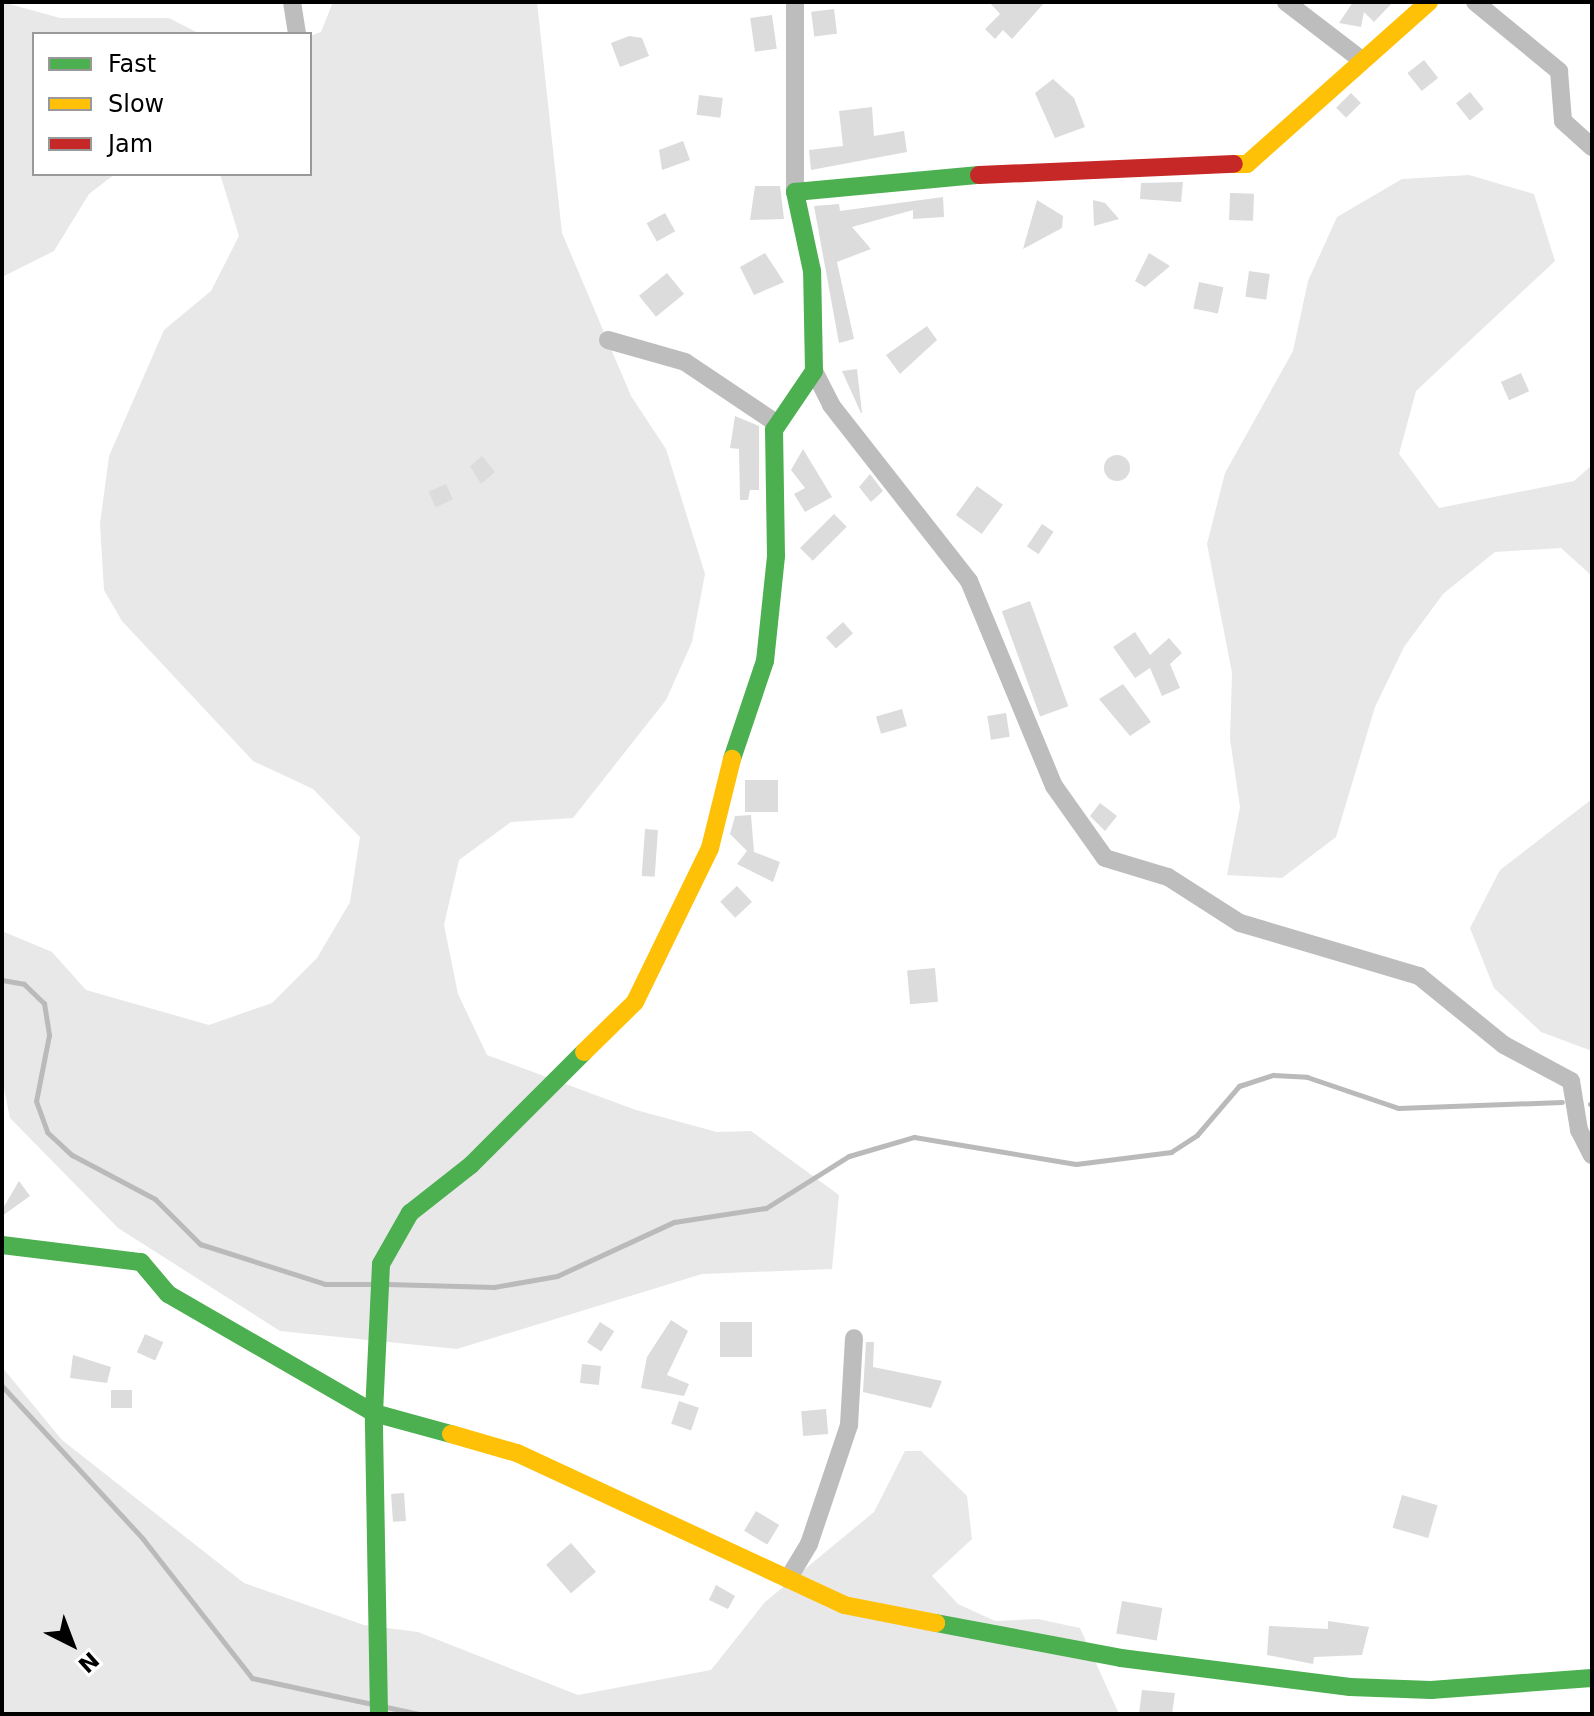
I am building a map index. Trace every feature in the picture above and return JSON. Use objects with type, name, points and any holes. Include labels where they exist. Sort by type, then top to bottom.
[{"type":"street","points":[[292,2],[297,32]]},
{"type":"street","points":[[795,2],[795,192],[812,271],[814,371],[831,405],[969,581],[1054,786],[1105,858],[1168,877],[1240,923],[1419,976],[1504,1045],[1571,1081],[1579,1130],[1592,1155]]},
{"type":"street","points":[[1286,2],[1359,58]]},
{"type":"street","points":[[795,192],[1051,169],[1247,164],[1359,58],[1429,2]]},
{"type":"street","points":[[1475,2],[1559,71],[1563,121],[1592,147]]},
{"type":"street","points":[[608,340],[685,362],[776,423]]},
{"type":"street","points":[[379,1714],[374,1413],[381,1264],[410,1213],[471,1165],[635,1002],[710,848],[749,694],[765,661],[776,556],[776,423],[814,371]]},
{"type":"street","points":[[2,1245],[141,1262],[168,1294],[374,1413],[517,1453],[844,1605],[918,1624],[1335,1685],[1431,1690],[1592,1678]]},
{"type":"street","points":[[788,1579],[809,1544],[849,1425],[854,1338]]},
{"type":"shaded area","points":[[2,2],[60,18],[169,18],[196,32],[32,32],[32,176],[112,176],[89,194],[54,251],[2,277]]},
{"type":"shaded area","points":[[333,2],[537,2],[562,233],[631,396],[666,449],[705,574],[692,642],[666,700],[573,818],[511,822],[459,860],[444,925],[458,994],[487,1055],[636,1110],[717,1132],[751,1131],[839,1195],[832,1269],[702,1274],[457,1349],[280,1331],[118,1228],[10,1118],[2,1079],[2,931],[52,952],[86,990],[209,1025],[272,1003],[317,958],[350,902],[360,837],[313,789],[253,761],[122,621],[104,590],[100,524],[109,456],[164,330],[211,291],[239,236],[221,176],[312,176],[312,35],[321,32]]},
{"type":"shaded area","points":[[1469,175],[1534,194],[1555,261],[1416,391],[1399,454],[1439,508],[1574,481],[1592,465],[1592,576],[1561,548],[1495,552],[1443,594],[1404,647],[1375,707],[1336,837],[1282,878],[1227,875],[1240,807],[1230,739],[1232,673],[1207,544],[1225,473],[1293,351],[1308,281],[1337,217],[1402,179]]},
{"type":"shaded area","points":[[1592,799],[1592,1051],[1541,1032],[1494,988],[1470,928],[1500,870]]},
{"type":"shaded area","points":[[2,1367],[62,1440],[244,1583],[364,1625],[418,1632],[578,1695],[711,1670],[765,1602],[874,1512],[905,1451],[921,1451],[967,1496],[972,1539],[932,1576],[958,1604],[995,1621],[1038,1619],[1080,1628],[1119,1714],[2,1714]]},
{"type":"building","points":[[989,2],[1045,2],[1012,39],[1003,30],[995,39],[985,29],[1000,14]]},
{"type":"building","points":[[1353,2],[1393,2],[1374,22],[1364,12],[1361,27],[1339,23]]},
{"type":"building","points":[[834,9],[837,34],[814,37],[811,12]]},
{"type":"building","points":[[772,15],[777,49],[755,52],[750,18]]},
{"type":"building","points":[[629,36],[642,38],[649,56],[620,67],[611,43]]},
{"type":"building","points":[[1424,60],[1438,78],[1422,91],[1407,73]]},
{"type":"building","points":[[1053,79],[1074,98],[1085,127],[1055,138],[1035,93]]},
{"type":"building","points":[[1470,92],[1484,109],[1470,120],[1456,103]]},
{"type":"building","points":[[1351,93],[1361,103],[1346,118],[1336,108]]},
{"type":"building","points":[[699,95],[723,98],[720,118],[697,115]]},
{"type":"building","points":[[872,107],[874,136],[904,131],[907,152],[811,170],[809,150],[843,146],[839,111]]},
{"type":"building","points":[[683,141],[690,160],[662,170],[659,150]]},
{"type":"building","points":[[1183,182],[1181,202],[1140,199],[1141,183]]},
{"type":"building","points":[[755,186],[780,186],[784,219],[750,220]]},
{"type":"building","points":[[1230,193],[1254,194],[1253,221],[1229,220]]},
{"type":"building","points":[[943,197],[944,217],[913,219],[913,210],[852,227],[871,249],[837,262],[854,339],[839,343],[814,206],[839,204],[840,211]]},
{"type":"building","points":[[1037,200],[1063,216],[1062,228],[1023,249]]},
{"type":"building","points":[[1093,200],[1105,203],[1119,219],[1094,226]]},
{"type":"building","points":[[665,213],[675,231],[657,242],[647,223]]},
{"type":"building","points":[[765,253],[784,282],[754,295],[740,267]]},
{"type":"building","points":[[1149,253],[1170,266],[1145,287],[1135,281]]},
{"type":"building","points":[[1249,271],[1270,274],[1266,300],[1245,297]]},
{"type":"building","points":[[667,273],[684,294],[656,317],[639,296]]},
{"type":"building","points":[[1199,282],[1223,287],[1218,314],[1193,308]]},
{"type":"building","points":[[927,326],[937,340],[900,374],[886,355]]},
{"type":"building","points":[[857,369],[862,413],[842,371]]},
{"type":"building","points":[[1521,373],[1529,391],[1509,400],[1501,382]]},
{"type":"building","points":[[735,416],[759,426],[759,490],[750,490],[748,500],[740,500],[739,449],[730,448]]},
{"type":"building","points":[[803,449],[832,497],[805,512],[794,494],[805,488],[791,470]]},
{"type":"building","points":[[1117,455],[1127,458],[1130,468],[1127,478],[1117,481],[1107,478],[1104,468],[1107,458]]},
{"type":"building","points":[[482,456],[495,472],[481,484],[470,466]]},
{"type":"building","points":[[870,474],[883,491],[871,502],[859,487]]},
{"type":"building","points":[[446,484],[453,500],[436,507],[429,492]]},
{"type":"building","points":[[977,486],[1003,505],[982,534],[956,515]]},
{"type":"building","points":[[834,514],[847,527],[813,561],[800,548]]},
{"type":"building","points":[[1042,524],[1054,532],[1039,554],[1027,546]]},
{"type":"building","points":[[1030,601],[1068,706],[1040,717],[1002,611]]},
{"type":"building","points":[[843,622],[853,633],[836,649],[826,637]]},
{"type":"building","points":[[1135,632],[1150,655],[1169,638],[1182,653],[1170,664],[1180,688],[1162,696],[1150,668],[1135,678],[1113,647]]},
{"type":"building","points":[[1123,684],[1151,722],[1130,736],[1099,699]]},
{"type":"building","points":[[902,709],[907,726],[881,734],[876,716]]},
{"type":"building","points":[[1006,713],[1010,737],[991,740],[987,716]]},
{"type":"building","points":[[745,780],[778,780],[778,812],[745,812]]},
{"type":"building","points":[[1100,803],[1117,816],[1105,831],[1090,816]]},
{"type":"building","points":[[751,815],[754,852],[780,862],[773,882],[737,864],[747,851],[730,834],[735,816]]},
{"type":"building","points":[[645,829],[658,830],[655,877],[642,876]]},
{"type":"building","points":[[737,886],[752,902],[735,918],[720,902]]},
{"type":"building","points":[[935,968],[938,1002],[910,1004],[907,970]]},
{"type":"building","points":[[19,1181],[30,1196],[2,1216],[2,1210]]},
{"type":"building","points":[[671,1320],[688,1331],[667,1375],[689,1384],[684,1396],[641,1388],[647,1357]]},
{"type":"building","points":[[600,1322],[614,1331],[601,1351],[587,1342]]},
{"type":"building","points":[[720,1322],[752,1322],[752,1357],[720,1357]]},
{"type":"building","points":[[145,1334],[163,1342],[155,1360],[137,1352]]},
{"type":"building","points":[[866,1342],[874,1342],[873,1367],[942,1381],[931,1408],[863,1392]]},
{"type":"building","points":[[73,1355],[111,1367],[107,1383],[70,1378]]},
{"type":"building","points":[[582,1364],[601,1366],[599,1385],[580,1383]]},
{"type":"building","points":[[111,1390],[132,1390],[132,1408],[111,1408]]},
{"type":"building","points":[[679,1401],[699,1408],[691,1431],[671,1424]]},
{"type":"building","points":[[826,1409],[828,1434],[803,1436],[801,1411]]},
{"type":"building","points":[[404,1493],[406,1521],[393,1522],[391,1494]]},
{"type":"building","points":[[1402,1495],[1438,1505],[1428,1538],[1393,1528]]},
{"type":"building","points":[[756,1511],[779,1525],[767,1545],[744,1531]]},
{"type":"building","points":[[571,1543],[596,1572],[571,1593],[546,1565]]},
{"type":"building","points":[[716,1585],[735,1596],[728,1609],[709,1600]]},
{"type":"building","points":[[1122,1601],[1162,1608],[1157,1641],[1116,1633]]},
{"type":"building","points":[[1328,1621],[1369,1627],[1362,1655],[1314,1657],[1313,1664],[1267,1655],[1269,1626],[1328,1629]]},
{"type":"building","points":[[1142,1690],[1175,1693],[1172,1714],[1139,1714]]},
{"type":"waterway","points":[[2,980],[24,984],[44,1003],[49,1035],[36,1101],[47,1132],[72,1155],[155,1199],[200,1244],[325,1284],[373,1284]]},
{"type":"waterway","points":[[387,1284],[494,1287],[557,1276],[674,1222],[766,1208],[849,1156],[914,1137],[1076,1164],[1171,1152],[1197,1135],[1239,1086],[1273,1075],[1307,1077],[1398,1108],[1562,1102]]},
{"type":"waterway","points":[[2,1386],[143,1539],[252,1678],[372,1704]]},
{"type":"waterway","points":[[386,1707],[420,1714]]},
{"type":"traffic: fast","points":[[732,759],[765,661],[776,556],[774,430],[814,371],[812,271],[795,192],[979,175]]},
{"type":"traffic: fast","points":[[379,1714],[374,1413],[381,1264],[410,1213],[471,1165],[584,1052]]},
{"type":"traffic: fast","points":[[2,1245],[141,1262],[168,1294],[374,1413],[451,1434]]},
{"type":"traffic: fast","points":[[936,1623],[1121,1658],[1350,1687],[1431,1690],[1592,1678]]},
{"type":"traffic: slow","points":[[1234,164],[1247,164],[1429,2]]},
{"type":"traffic: slow","points":[[584,1052],[635,1002],[710,848],[732,759]]},
{"type":"traffic: slow","points":[[451,1434],[517,1453],[844,1605],[936,1623]]},
{"type":"traffic: jam","points":[[979,175],[1234,164]]}]
